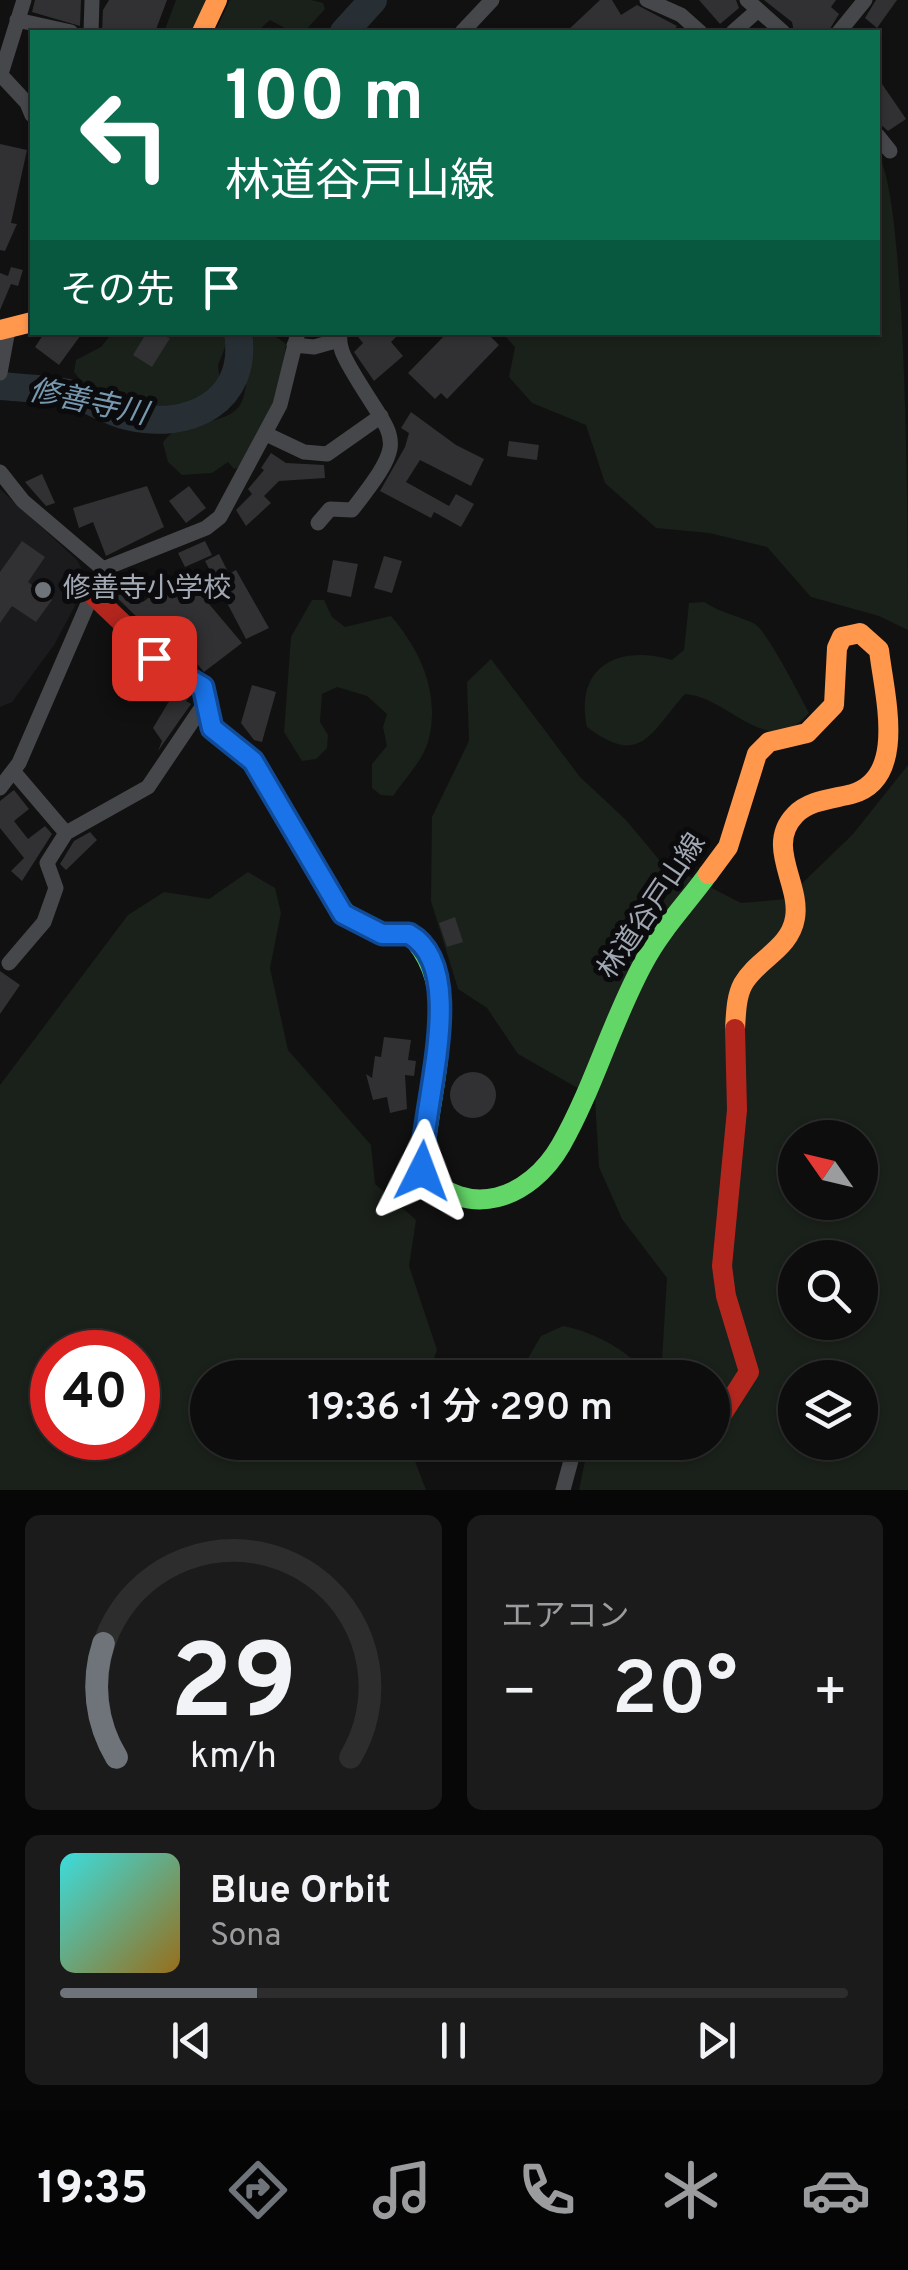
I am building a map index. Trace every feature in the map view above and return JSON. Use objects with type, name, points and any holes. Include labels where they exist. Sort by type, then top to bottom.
[{"type":"street","points":[[24,0],[0,76],[30,110]]},
{"type":"street","points":[[90,30],[92,0]]},
{"type":"street","points":[[203,30],[218,0]]},
{"type":"street","points":[[464,30],[492,0]]},
{"type":"street","points":[[647,0],[682,15],[698,30]]},
{"type":"street","points":[[841,30],[864,0]]},
{"type":"street","points":[[734,30],[753,5],[781,30]]},
{"type":"street","points":[[16,20],[62,30]]},
{"type":"street","points":[[880,138],[890,151]]},
{"type":"street","points":[[0,373],[5,334],[30,323]]},
{"type":"street","points":[[0,788],[14,772],[104,568],[213,524],[280,405],[296,339],[314,348],[339,336],[342,354],[392,436],[381,473],[352,510],[330,509],[318,523]]},
{"type":"street","points":[[266,434],[304,452],[327,454],[381,416]]},
{"type":"street","points":[[0,472],[23,502],[104,568]]},
{"type":"street","name":"林道谷戸山線","points":[[93,595],[135,632],[154,658],[203,687],[212,728],[253,761],[343,914],[382,934],[409,934],[433,956],[442,1000],[422,1171],[448,1197],[469,1203],[521,1188],[542,1171],[560,1147],[645,959],[728,848],[737,829],[747,774],[757,754],[769,742],[806,733],[824,720],[834,705],[837,648],[842,636],[860,633],[879,650],[886,763],[882,774],[859,793],[811,801],[794,815],[784,832],[782,860],[794,902],[792,929],[773,956],[750,971],[738,1000],[737,1124],[723,1284],[749,1372],[730,1402]]},
{"type":"street","points":[[8,962],[44,922],[56,888],[48,862],[66,833],[148,787],[208,698]]},
{"type":"street","points":[[14,772],[66,833]]},
{"type":"street","points":[[564,1490],[572,1460]]},
{"type":"shaded area","points":[[176,0],[211,0],[197,30],[165,30]]},
{"type":"shaded area","points":[[230,0],[311,0],[323,3],[325,9],[306,30],[288,30],[270,20],[259,30],[216,30]]},
{"type":"shaded area","points":[[880,161],[888,184],[901,304],[908,630],[879,616],[811,597],[767,547],[709,533],[656,528],[605,483],[586,425],[532,403],[509,377],[515,347],[504,335],[880,335]]},
{"type":"shaded area","points":[[110,335],[230,335],[218,365],[220,383],[198,403],[174,410],[126,406],[84,383],[74,372],[76,360],[101,347]]},
{"type":"shaded area","points":[[249,335],[274,335],[286,344],[280,386],[245,466],[234,469],[228,462],[212,473],[182,475],[168,462],[163,443],[182,428],[230,414],[239,406],[247,379]]},
{"type":"shaded area","name":"修善寺小学校","points":[[0,489],[77,560],[88,581],[54,645],[12,702],[0,707]]},
{"type":"shaded area","points":[[312,600],[324,600],[332,617],[345,627],[391,616],[426,674],[432,707],[428,742],[393,796],[381,795],[372,788],[372,764],[387,746],[383,727],[387,714],[367,696],[337,687],[322,694],[320,722],[328,735],[327,748],[316,759],[302,761],[284,732],[291,637]]},
{"type":"shaded area","points":[[704,602],[760,629],[809,713],[793,726],[778,731],[763,729],[702,698],[685,694],[654,732],[633,745],[621,745],[587,727],[587,689],[594,675],[618,658],[635,655],[672,660],[684,650],[689,603]]},
{"type":"shaded area","points":[[491,659],[580,777],[626,820],[661,862],[741,903],[786,899],[853,834],[908,765],[908,1490],[579,1490],[588,1460],[730,1460],[730,1360],[662,1360],[667,1278],[622,1219],[599,1167],[595,1098],[518,1054],[487,1008],[458,989],[431,901],[432,817],[469,741],[467,682]]},
{"type":"shaded area","points":[[248,872],[275,888],[281,913],[270,968],[288,1050],[371,1145],[375,1184],[416,1220],[409,1266],[437,1350],[433,1360],[190,1360],[190,1460],[415,1460],[426,1490],[0,1490],[0,1085],[128,915],[164,892],[209,899]]},
{"type":"shaded area","points":[[563,1326],[599,1338],[631,1360],[527,1360],[541,1336]]},
{"type":"building","points":[[35,0],[81,0],[80,26],[32,12]]},
{"type":"building","points":[[109,0],[167,0],[156,30],[102,30],[103,10]]},
{"type":"building","points":[[600,0],[612,0],[621,15],[637,5],[677,26],[674,30],[568,30]]},
{"type":"building","points":[[699,0],[736,0],[739,8],[720,24]]},
{"type":"building","points":[[764,0],[836,0],[831,7],[839,14],[829,30],[794,30],[792,22]]},
{"type":"building","points":[[876,0],[897,0],[877,28],[865,18]]},
{"type":"building","points":[[880,81],[906,119],[888,131],[880,124]]},
{"type":"building","points":[[0,144],[27,150],[11,223],[17,224],[5,251],[0,250]]},
{"type":"building","points":[[11,267],[23,270],[18,286],[11,284],[0,310],[0,273],[8,276]]},
{"type":"building","points":[[43,335],[81,335],[59,365],[35,347]]},
{"type":"building","points":[[145,335],[170,338],[152,367],[133,355]]},
{"type":"building","points":[[356,335],[398,335],[391,342],[403,356],[374,381],[354,352],[363,343]]},
{"type":"building","points":[[445,335],[489,335],[499,345],[447,399],[441,393],[435,399],[408,373]]},
{"type":"building","points":[[411,412],[456,445],[484,459],[471,486],[420,460],[406,482],[449,506],[456,494],[474,504],[461,527],[434,512],[431,518],[380,491],[405,447],[409,433],[401,428]]},
{"type":"building","points":[[509,441],[539,445],[537,460],[507,456]]},
{"type":"building","points":[[271,453],[286,463],[324,465],[325,478],[279,481],[264,496],[271,503],[246,526],[236,510],[252,494],[248,489],[264,470],[261,468]]},
{"type":"building","points":[[42,474],[55,503],[46,506],[25,482]]},
{"type":"building","points":[[147,486],[164,527],[106,556],[93,522],[79,528],[73,508]]},
{"type":"building","points":[[189,486],[206,508],[186,523],[169,501]]},
{"type":"building","points":[[22,541],[45,557],[28,582],[52,600],[36,622],[12,606],[0,623],[0,572]]},
{"type":"building","points":[[205,541],[212,555],[185,567],[178,553]]},
{"type":"building","points":[[219,554],[229,574],[236,570],[269,628],[246,639],[205,561]]},
{"type":"building","points":[[384,556],[402,561],[392,593],[374,588]]},
{"type":"building","points":[[333,560],[358,564],[351,597],[327,592]]},
{"type":"building","points":[[182,572],[242,643],[204,672],[184,648],[175,654],[107,588],[122,576],[143,602]]},
{"type":"building","points":[[252,685],[276,692],[262,742],[254,740],[241,723]]},
{"type":"building","points":[[177,688],[190,696],[186,701],[191,704],[158,751],[162,741],[153,728]]},
{"type":"building","points":[[14,790],[29,809],[14,821],[28,839],[45,826],[52,834],[22,881],[11,871],[24,858],[0,828],[0,801]]},
{"type":"building","points":[[90,832],[97,840],[66,870],[60,864],[74,841]]},
{"type":"building","points":[[455,917],[463,942],[447,947],[439,923]]},
{"type":"building","points":[[0,971],[20,985],[0,1014]]},
{"type":"building","points":[[384,1037],[411,1040],[408,1060],[416,1061],[414,1076],[405,1075],[407,1109],[390,1113],[387,1097],[373,1100],[366,1074],[372,1078],[375,1056],[381,1057]]},
{"type":"building","points":[[473,1072],[489,1079],[496,1095],[489,1111],[473,1118],[457,1111],[450,1095],[457,1079]]},
{"type":"waterway","name":"修善寺川","points":[[346,30],[373,0]]},
{"type":"waterway","name":"修善寺川","points":[[0,386],[69,393],[127,416],[172,419],[210,406],[224,393],[234,377],[238,335]]},
{"type":"traffic: fast","points":[[321,877],[337,903],[355,920],[377,931],[409,934],[427,958],[440,1015],[423,1171],[440,1187],[478,1199],[515,1190],[548,1164],[573,1123],[650,951],[708,874]]},
{"type":"traffic: slow","points":[[203,30],[217,0]]},
{"type":"traffic: slow","points":[[0,330],[30,322]]},
{"type":"traffic: slow","points":[[708,874],[728,847],[757,754],[769,742],[807,733],[834,705],[837,648],[842,637],[860,633],[879,650],[888,732],[881,771],[869,785],[852,794],[807,806],[787,827],[783,852],[795,918],[787,938],[743,984],[735,1029]]},
{"type":"traffic: jam","points":[[93,595],[157,656],[203,687],[212,728],[253,761],[321,877]]},
{"type":"traffic: jam","points":[[730,1402],[749,1372],[726,1296],[722,1266],[737,1110],[735,1029]]},
{"type":"place","name":"修善寺小学校","points":[[43,590]]},
{"type":"route","points":[[154,658],[173,673],[203,687],[208,694],[212,728],[253,761],[323,887],[343,914],[382,934],[409,934],[433,956],[442,1000],[427,1101],[422,1171]]}]
